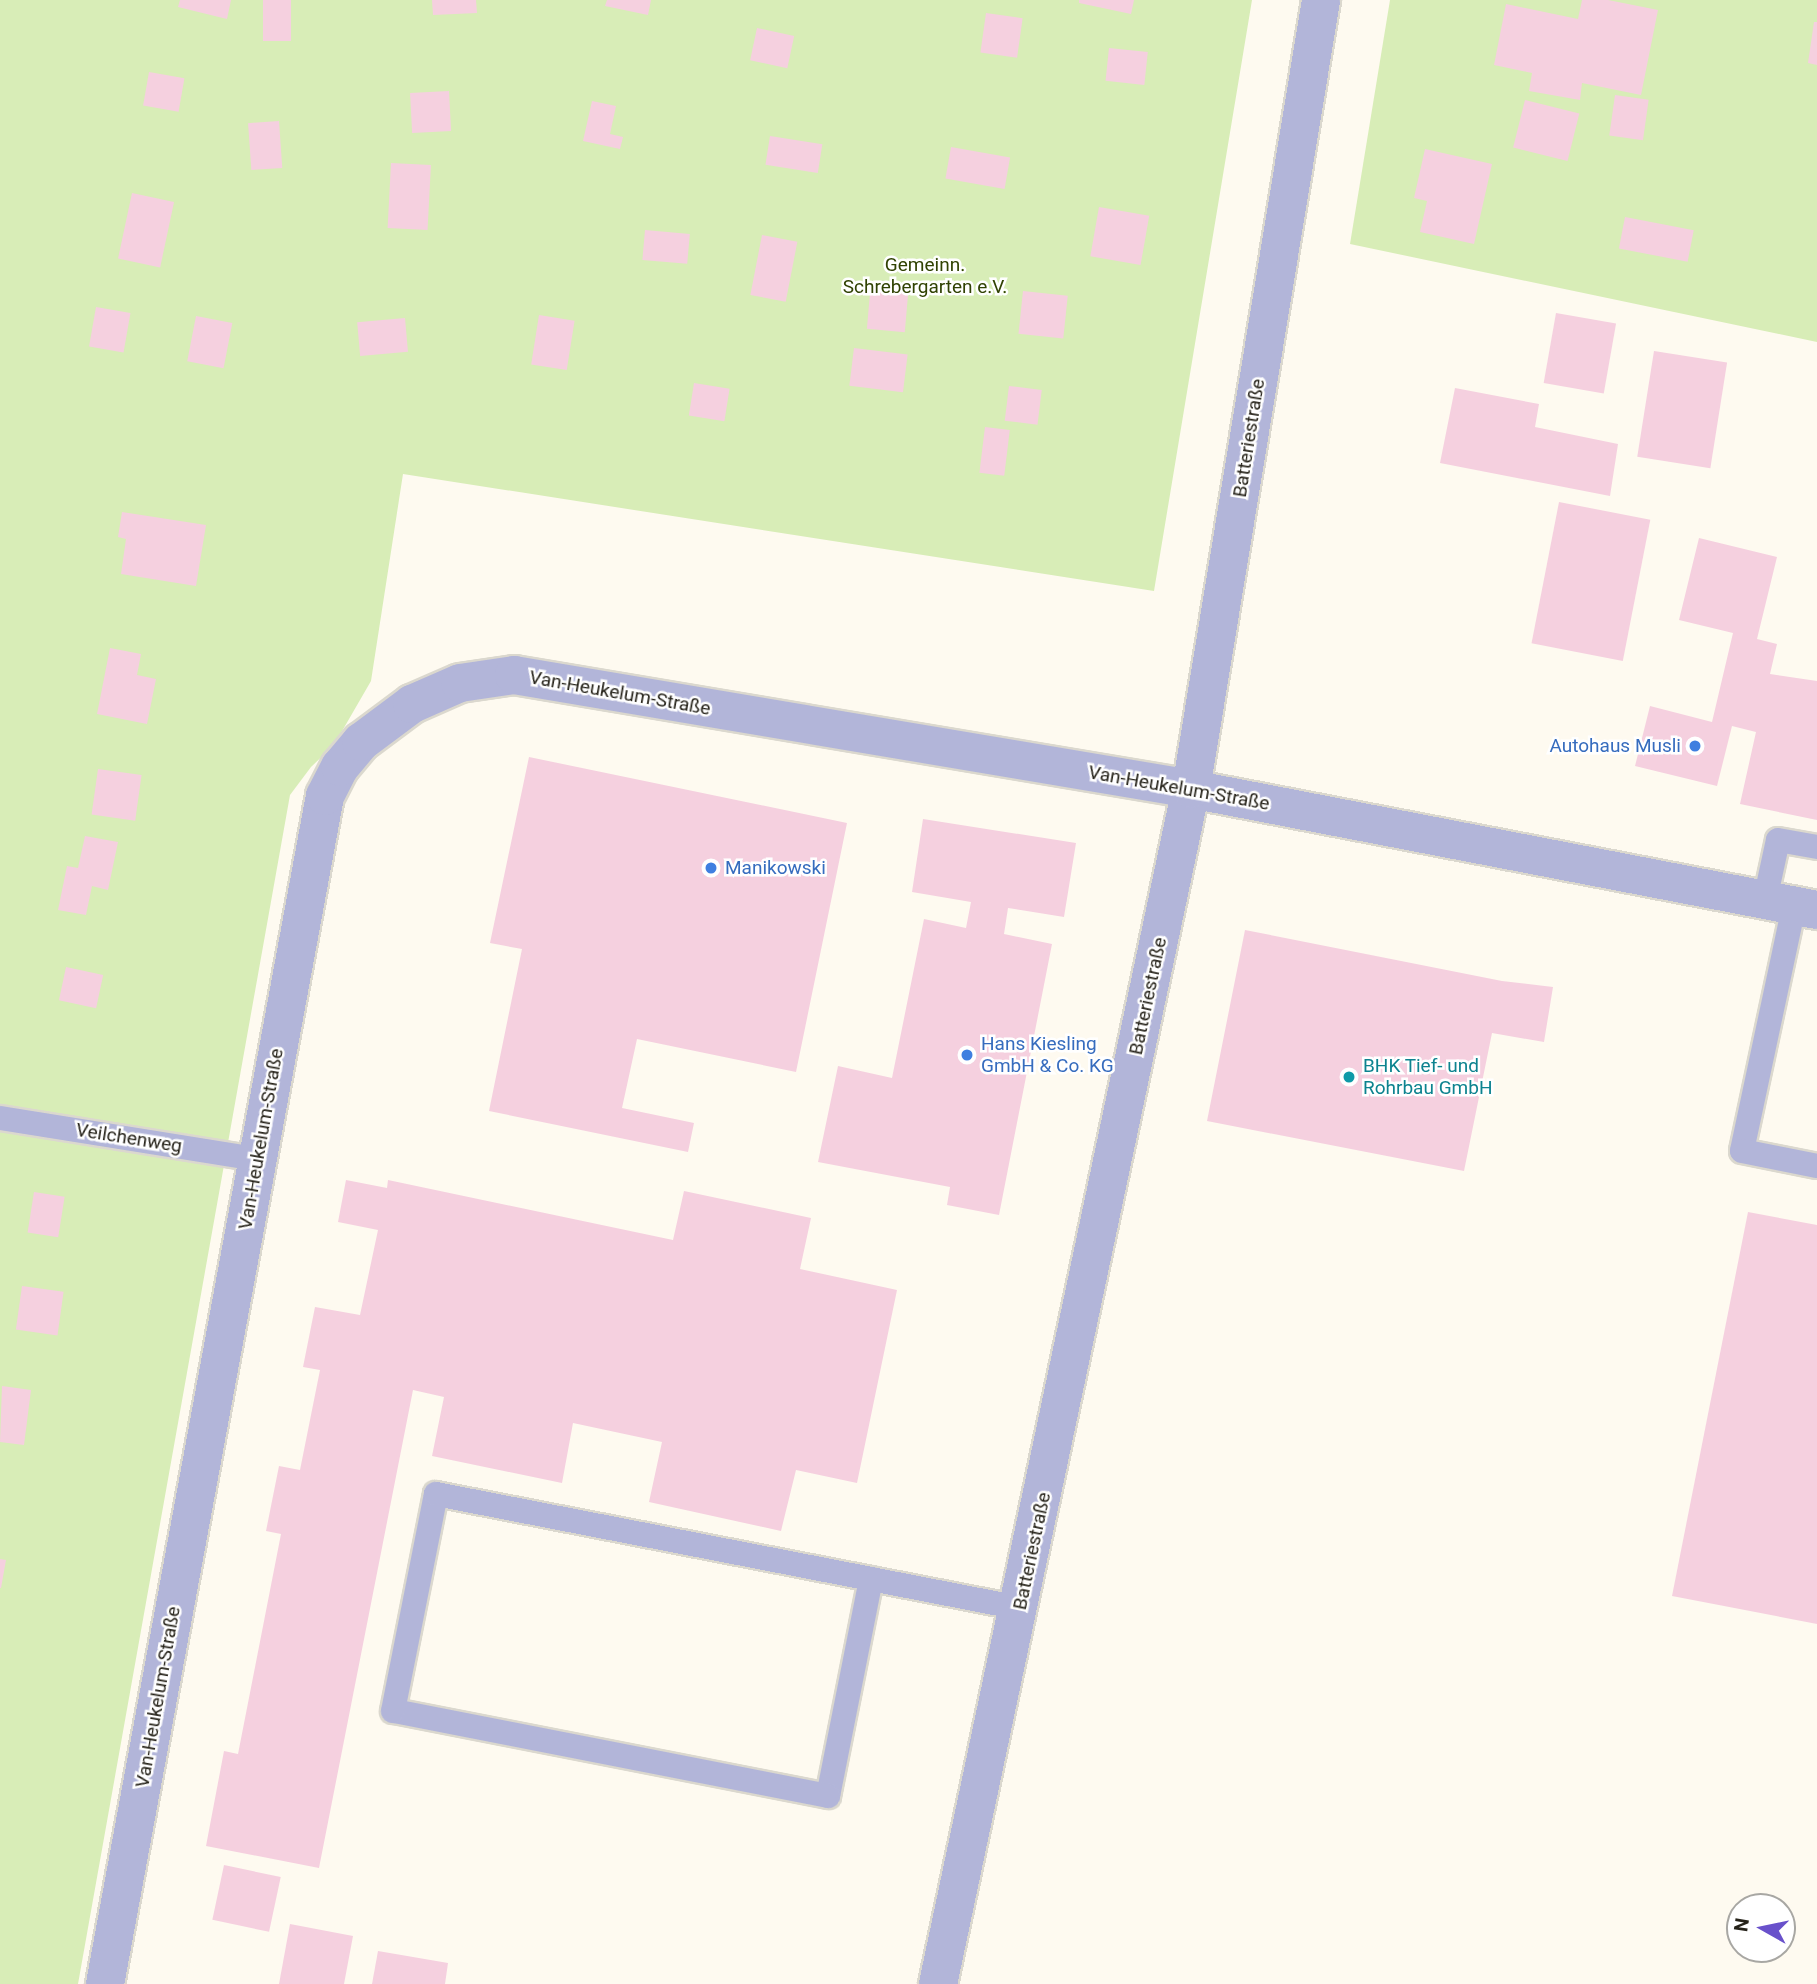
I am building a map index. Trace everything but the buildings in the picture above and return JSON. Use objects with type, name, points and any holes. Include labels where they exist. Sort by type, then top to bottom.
[{"type":"street","name":"Batteriestraße","points":[[938,1984],[1020,1608],[1191,789],[1321,0]]},
{"type":"street","name":"Van-Heukelum-Straße","points":[[105,1984],[325,796],[340,767],[361,742],[412,704],[460,683],[514,675],[1191,789],[1792,905]]},
{"type":"lane","points":[[1817,847],[1778,840],[1792,905],[1742,1151],[1817,1166]]},
{"type":"lane","name":"Veilchenweg","points":[[0,1118],[257,1159]]},
{"type":"lane","points":[[870,1579],[828,1796],[393,1711],[436,1494],[1020,1608]]},
{"type":"green space","name":"Gemeinn. Schrebergarten e.V.","points":[[0,0],[1252,0],[1154,591],[403,474],[371,681],[334,745],[311,767],[290,795],[78,1984],[0,1984]]},
{"type":"green space","points":[[1390,0],[1817,0],[1817,342],[1350,244]]},
{"type":"place","name":"Autohaus Musli","points":[[1695,746]]},
{"type":"place","name":"Manikowski","points":[[711,868]]},
{"type":"place","name":"Hans Kiesling GmbH & Co. KG","points":[[967,1055]]},
{"type":"place","name":"BHK Tief- und Rohrbau GmbH","points":[[1349,1077]]}]
